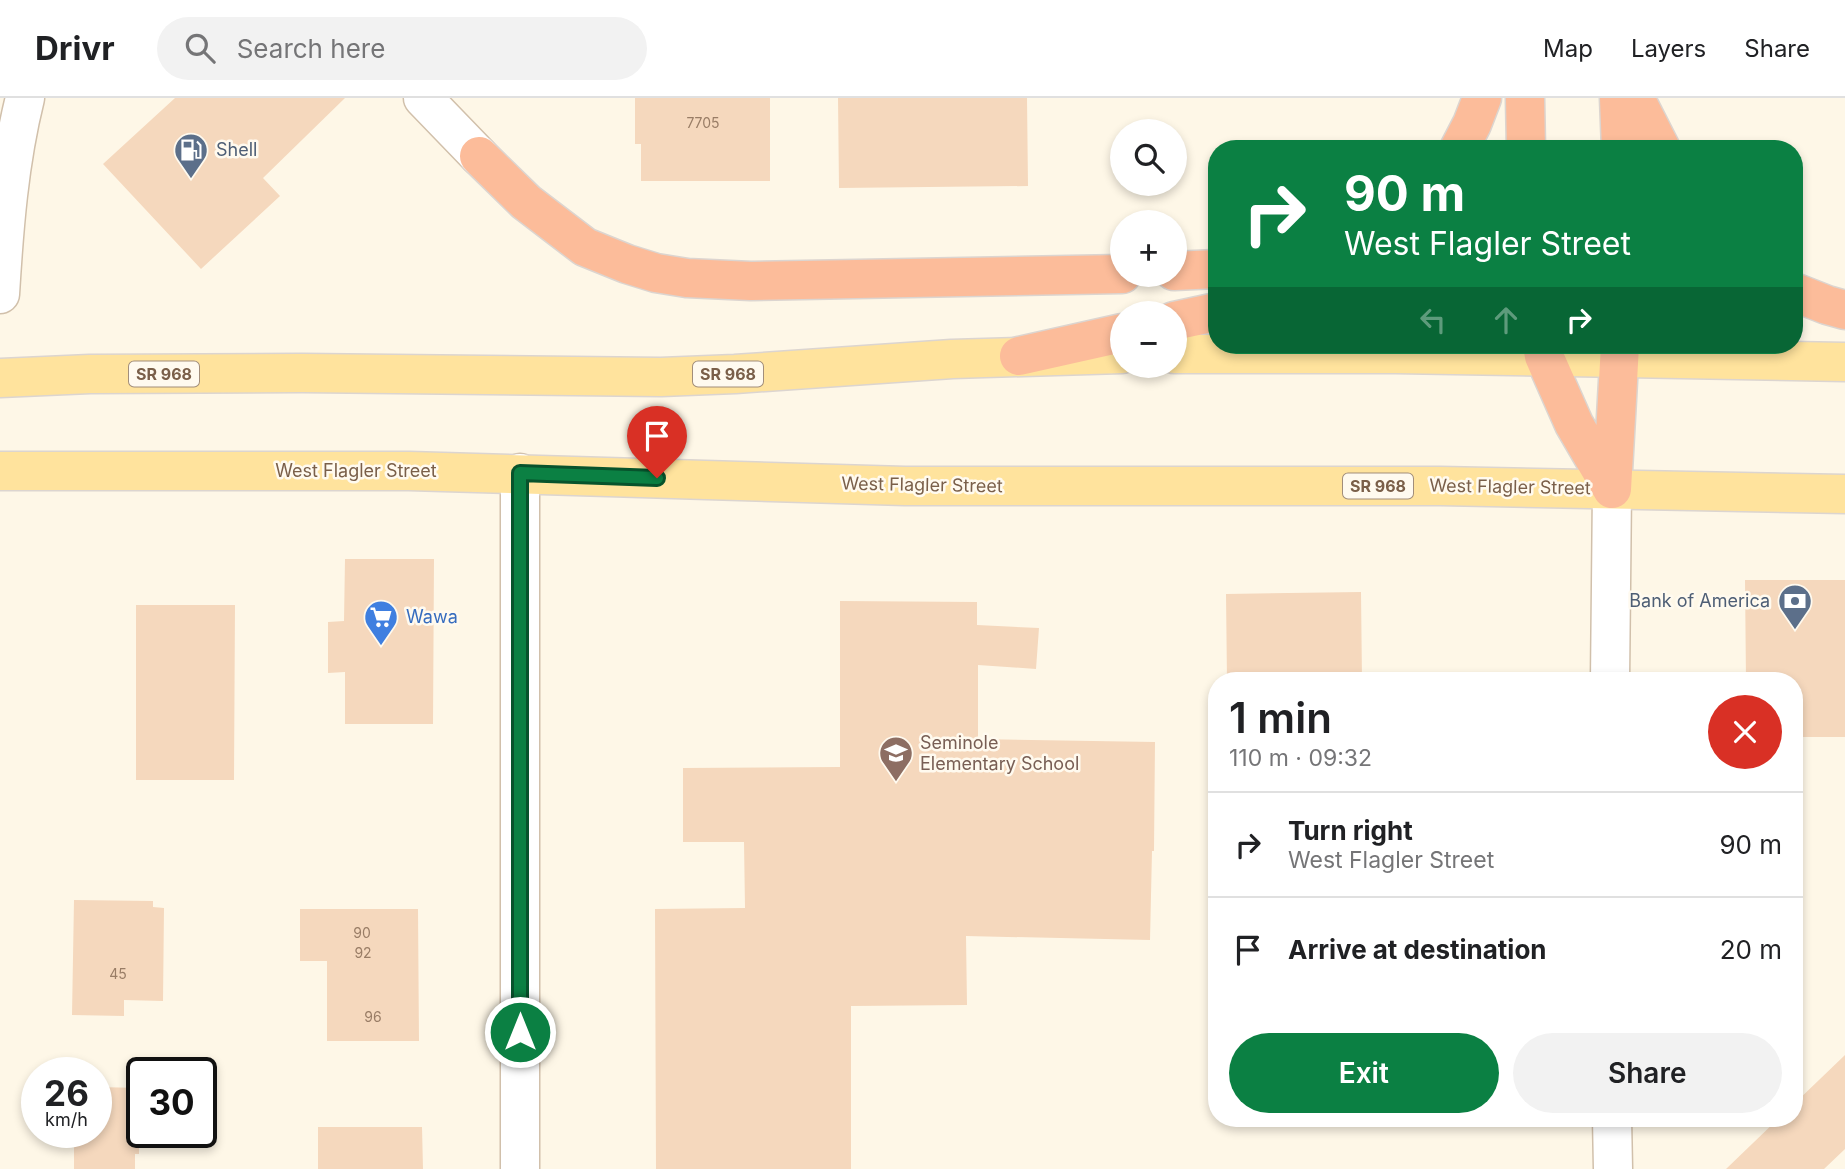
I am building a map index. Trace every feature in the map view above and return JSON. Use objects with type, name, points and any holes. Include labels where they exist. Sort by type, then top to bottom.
[{"type":"highway","points":[[1464,140],[1482,98]]},
{"type":"highway","points":[[1525,98],[1527,140]]},
{"type":"highway","points":[[1619,98],[1621,140]]},
{"type":"highway","points":[[1635,98],[1656,140]]},
{"type":"highway","points":[[479,156],[526,202],[585,247],[627,264],[687,278],[751,281],[1110,274]]},
{"type":"highway","points":[[1187,271],[1208,270]]},
{"type":"highway","points":[[1803,296],[1845,310]]},
{"type":"highway","points":[[1187,318],[1208,314]]},
{"type":"highway","points":[[1019,356],[1110,336]]},
{"type":"highway","points":[[1545,354],[1574,424],[1612,489]]},
{"type":"highway","points":[[1612,489],[1620,354]]},
{"type":"main road","name":"SR 968","points":[[0,378],[90,374],[289,373],[661,377],[1019,356],[1110,354]]},
{"type":"main road","points":[[1187,354],[1208,354]]},
{"type":"main road","points":[[1681,354],[1845,362]]},
{"type":"main road","name":"West Flagler Street","points":[[0,471],[409,471],[905,486],[1440,486],[1845,494]]},
{"type":"street","points":[[0,294],[7,197],[25,98]]},
{"type":"street","points":[[423,98],[479,156]]},
{"type":"street","points":[[520,473],[520,1169]]},
{"type":"street","points":[[1610,672],[1612,489]]},
{"type":"street","points":[[1612,1127],[1613,1169]]},
{"type":"building","name":"Shell","points":[[175,98],[345,98],[263,178],[280,196],[201,269],[103,164]]},
{"type":"building","points":[[635,98],[770,98],[770,181],[641,181],[641,144],[635,144]]},
{"type":"building","points":[[838,98],[1027,98],[1028,186],[839,188]]},
{"type":"building","name":"Wawa","points":[[345,559],[434,559],[433,724],[345,724],[345,672],[328,673],[328,622],[344,621]]},
{"type":"building","name":"Bank of America","points":[[1745,580],[1845,580],[1845,737],[1803,737],[1803,672],[1746,672]]},
{"type":"building","points":[[1361,592],[1362,672],[1227,672],[1226,594]]},
{"type":"building","points":[[840,601],[977,602],[977,625],[1039,628],[1036,669],[978,665],[978,739],[1155,742],[1150,940],[966,936],[967,1005],[851,1006],[851,1169],[656,1169],[655,909],[745,908],[744,842],[683,842],[683,768],[840,767]]},
{"type":"building","points":[[136,605],[235,605],[234,780],[136,780]]},
{"type":"building","points":[[74,900],[153,901],[153,907],[164,908],[163,1001],[124,1000],[124,1016],[72,1015]]},
{"type":"building","points":[[300,909],[418,909],[419,1041],[327,1041],[327,961],[300,961]]},
{"type":"building","points":[[1845,1055],[1845,1149],[1824,1169],[1726,1169],[1770,1127],[1803,1127],[1803,1095]]},
{"type":"building","points":[[112,1087],[126,1088],[126,1148],[139,1148],[139,1154],[135,1154],[135,1169],[74,1169],[74,1148],[112,1148]]},
{"type":"building","points":[[318,1127],[422,1127],[423,1169],[318,1169]]},
{"type":"place","name":"Shell","points":[[191,180]]},
{"type":"place","name":"Bank of America","points":[[1795,631]]},
{"type":"place","name":"Wawa","points":[[381,647]]},
{"type":"place","name":"Seminole Elementary School","points":[[896,783]]},
{"type":"route","points":[[520,1032],[520,473],[657,478]]}]
